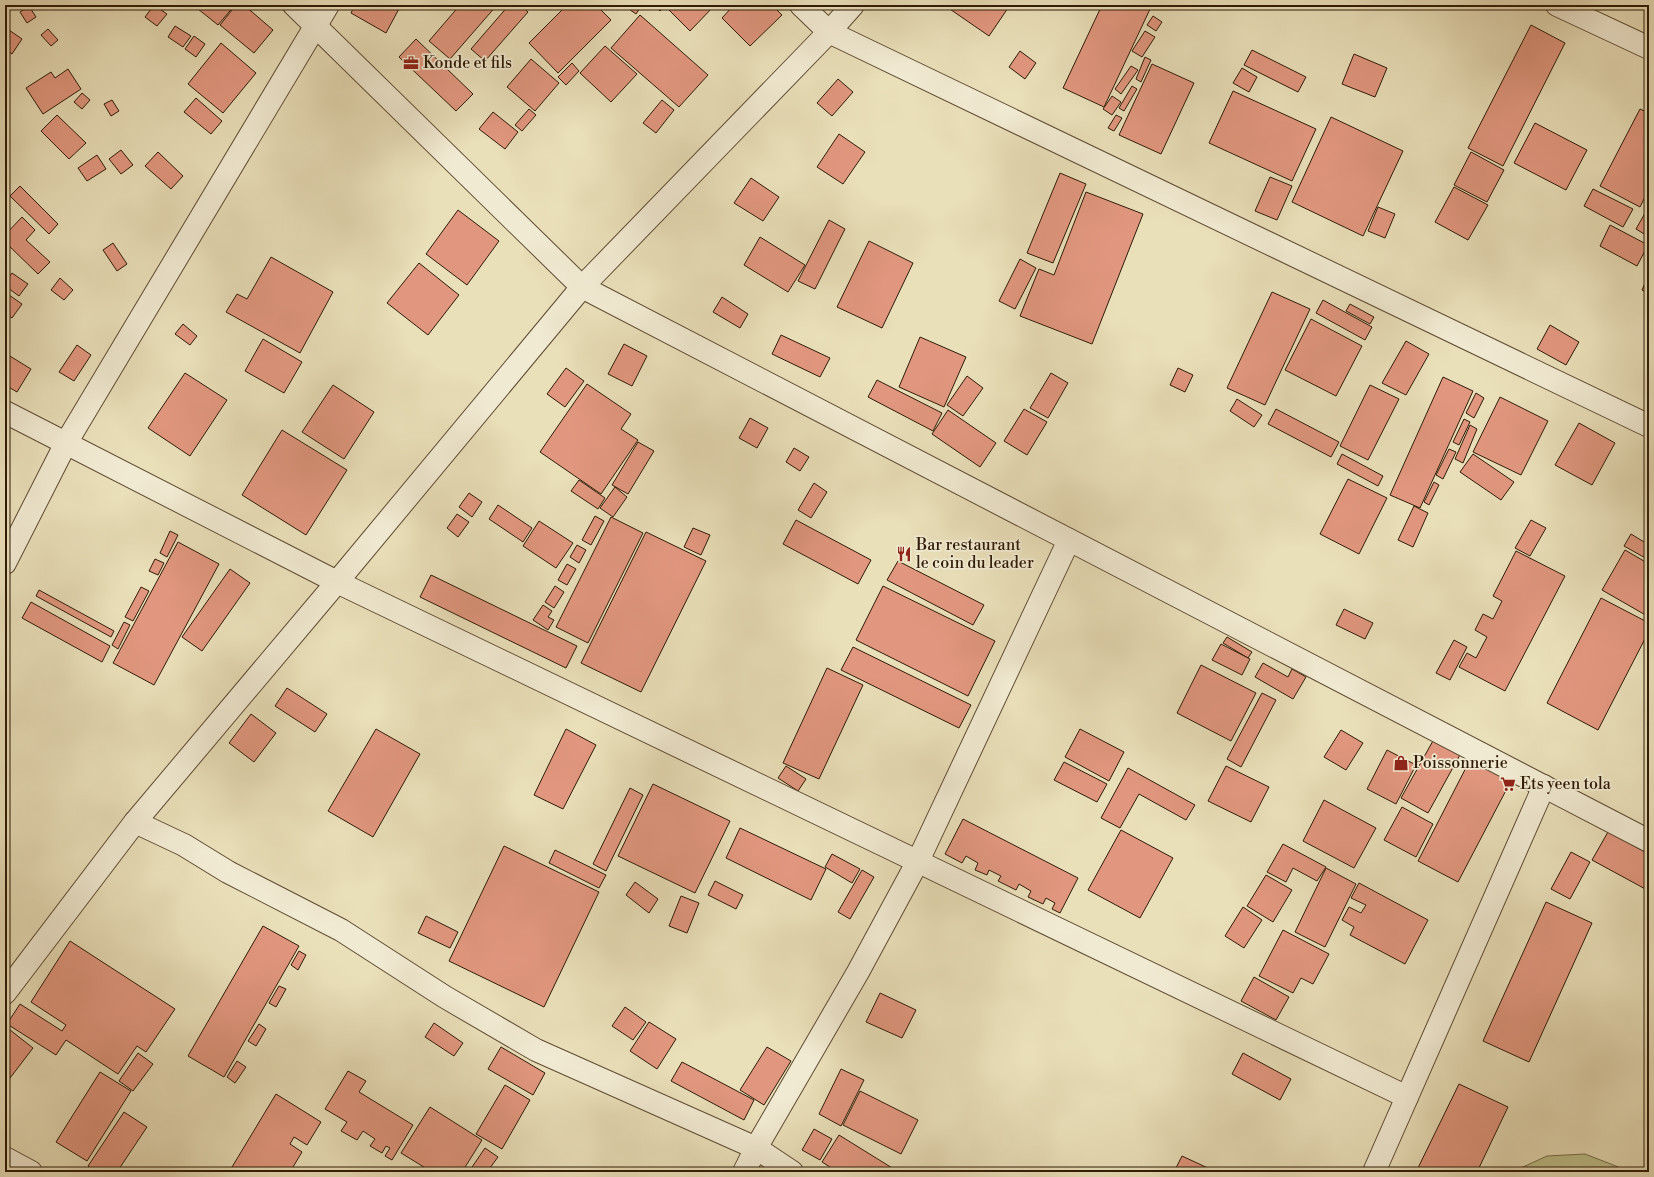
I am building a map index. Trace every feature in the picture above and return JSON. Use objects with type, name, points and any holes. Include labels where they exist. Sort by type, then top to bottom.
[{"type":"street","points":[[294,5],[582,287],[1649,841]]},
{"type":"street","points":[[5,563],[66,443],[317,27],[328,5]]},
{"type":"street","points":[[801,5],[828,32],[1649,426]]},
{"type":"street","points":[[5,993],[135,822],[582,287],[828,32],[852,5]]},
{"type":"street","points":[[1557,5],[1649,48]]},
{"type":"street","points":[[5,412],[337,582],[1407,1097]]},
{"type":"street","points":[[744,1172],[756,1148],[858,972],[918,861],[1069,540]]},
{"type":"street","points":[[1374,1172],[1544,786]]},
{"type":"street","points":[[135,822],[184,846],[228,872],[341,930],[445,997],[536,1050],[756,1148],[792,1172]]},
{"type":"street","points":[[5,1158],[30,1172]]},
{"type":"green space","points":[[1585,1154],[1621,1168],[1626,1172],[1512,1172],[1547,1156]]},
{"type":"building","points":[[154,5],[167,14],[157,26],[145,17]]},
{"type":"building","points":[[193,5],[235,5],[218,25]]},
{"type":"building","points":[[236,5],[244,5],[273,30],[254,53],[220,25]]},
{"type":"building","points":[[355,5],[401,5],[386,33],[351,13]]},
{"type":"building","points":[[460,5],[497,5],[450,59],[429,41]]},
{"type":"building","points":[[509,5],[520,5],[528,12],[485,61],[471,49]]},
{"type":"building","points":[[567,5],[596,5],[611,20],[558,73],[529,43]]},
{"type":"building","points":[[623,5],[642,5],[636,14]]},
{"type":"building","points":[[654,5],[715,5],[690,31],[665,6],[660,11]]},
{"type":"building","points":[[734,5],[772,5],[782,15],[750,46],[722,18]]},
{"type":"building","points":[[944,5],[1004,5],[1008,8],[989,36]]},
{"type":"building","points":[[1102,5],[1147,5],[1151,7],[1104,107],[1063,88]]},
{"type":"building","points":[[29,6],[36,17],[27,23],[20,12]]},
{"type":"building","points":[[640,15],[708,75],[679,107],[611,48]]},
{"type":"building","points":[[1153,16],[1162,22],[1156,31],[1147,25]]},
{"type":"building","points":[[1531,25],[1565,43],[1503,166],[1468,148]]},
{"type":"building","points":[[175,26],[191,36],[183,47],[168,37]]},
{"type":"building","points":[[48,29],[58,40],[51,46],[41,35]]},
{"type":"building","points":[[9,30],[22,39],[12,54],[5,49],[5,35]]},
{"type":"building","points":[[1145,31],[1155,37],[1142,57],[1132,51]]},
{"type":"building","points":[[194,36],[205,44],[196,57],[185,49]]},
{"type":"building","points":[[416,39],[473,94],[456,111],[399,57]]},
{"type":"building","points":[[221,43],[256,73],[223,113],[188,84]]},
{"type":"building","points":[[605,46],[637,74],[611,102],[580,73]]},
{"type":"building","points":[[1252,50],[1306,77],[1298,92],[1244,65]]},
{"type":"building","points":[[1020,51],[1036,63],[1025,79],[1009,67]]},
{"type":"building","points":[[1354,54],[1387,68],[1375,97],[1342,84]]},
{"type":"building","points":[[1145,57],[1151,60],[1141,82],[1136,79]]},
{"type":"building","points":[[531,59],[559,83],[535,111],[507,87]]},
{"type":"building","points":[[572,63],[579,71],[566,85],[558,77]]},
{"type":"building","points":[[1152,64],[1194,83],[1161,154],[1119,135]]},
{"type":"building","points":[[1131,66],[1138,70],[1121,94],[1115,89]]},
{"type":"building","points":[[1242,68],[1257,77],[1249,92],[1233,83]]},
{"type":"building","points":[[68,69],[81,89],[43,114],[26,88],[51,72],[55,78]]},
{"type":"building","points":[[838,79],[853,92],[832,116],[817,103]]},
{"type":"building","points":[[1132,86],[1137,89],[1124,111],[1119,108]]},
{"type":"building","points":[[1233,91],[1316,129],[1292,181],[1209,143]]},
{"type":"building","points":[[82,93],[90,100],[82,109],[74,102]]},
{"type":"building","points":[[1112,96],[1121,102],[1112,115],[1103,109]]},
{"type":"building","points":[[196,98],[222,121],[211,134],[184,112]]},
{"type":"building","points":[[112,100],[119,111],[111,116],[104,104]]},
{"type":"building","points":[[662,100],[674,110],[656,133],[643,123]]},
{"type":"building","points":[[529,109],[536,115],[522,131],[515,125]]},
{"type":"building","points":[[1640,109],[1649,113],[1649,189],[1640,207],[1600,186]]},
{"type":"building","points":[[493,112],[518,132],[505,149],[479,129]]},
{"type":"building","points":[[57,115],[86,143],[69,159],[41,131]]},
{"type":"building","points":[[1116,115],[1122,118],[1114,131],[1108,128]]},
{"type":"building","points":[[1331,117],[1403,151],[1363,236],[1292,202]]},
{"type":"building","points":[[1535,123],[1587,150],[1566,190],[1514,163]]},
{"type":"building","points":[[839,134],[865,152],[843,184],[817,167]]},
{"type":"building","points":[[121,150],[133,165],[121,174],[109,159]]},
{"type":"building","points":[[158,152],[183,176],[171,189],[145,166]]},
{"type":"building","points":[[1471,152],[1504,170],[1487,202],[1454,185]]},
{"type":"building","points":[[97,155],[106,169],[87,181],[78,168]]},
{"type":"building","points":[[1060,173],[1086,184],[1053,263],[1027,253]]},
{"type":"building","points":[[1270,177],[1292,186],[1277,220],[1255,211]]},
{"type":"building","points":[[751,178],[779,197],[763,221],[734,203]]},
{"type":"building","points":[[20,186],[58,224],[49,234],[10,196]]},
{"type":"building","points":[[1454,187],[1488,205],[1468,240],[1435,222]]},
{"type":"building","points":[[1593,189],[1633,209],[1623,227],[1584,206]]},
{"type":"building","points":[[1086,192],[1143,214],[1092,344],[1020,316],[1039,269],[1054,275]]},
{"type":"building","points":[[1649,206],[1649,237],[1636,229]]},
{"type":"building","points":[[1378,207],[1395,214],[1385,238],[1368,231]]},
{"type":"building","points":[[458,210],[499,241],[467,285],[426,254]]},
{"type":"building","points":[[22,217],[35,230],[26,240],[50,262],[38,274],[5,242],[5,235]]},
{"type":"building","points":[[829,220],[845,229],[815,289],[798,281]]},
{"type":"building","points":[[1610,225],[1648,245],[1637,266],[1600,246]]},
{"type":"building","points":[[760,237],[805,265],[788,292],[744,265]]},
{"type":"building","points":[[869,241],[913,263],[882,328],[837,307]]},
{"type":"building","points":[[113,243],[127,264],[117,271],[103,250]]},
{"type":"building","points":[[271,257],[333,292],[300,353],[226,312],[237,294],[247,299]]},
{"type":"building","points":[[1020,259],[1036,268],[1015,309],[999,301]]},
{"type":"building","points":[[419,263],[459,295],[428,335],[387,303]]},
{"type":"building","points":[[12,273],[28,284],[19,296],[5,286],[5,283]]},
{"type":"building","points":[[1649,274],[1649,294],[1642,290]]},
{"type":"building","points":[[60,278],[73,290],[64,300],[51,290]]},
{"type":"building","points":[[1272,292],[1310,309],[1265,405],[1227,388]]},
{"type":"building","points":[[9,295],[22,304],[12,318],[5,313],[5,301]]},
{"type":"building","points":[[722,297],[748,314],[740,328],[713,312]]},
{"type":"building","points":[[1323,300],[1372,327],[1365,340],[1316,313]]},
{"type":"building","points":[[1350,304],[1374,317],[1370,324],[1346,311]]},
{"type":"building","points":[[1311,319],[1362,346],[1336,396],[1285,370]]},
{"type":"building","points":[[183,324],[197,336],[190,345],[175,334]]},
{"type":"building","points":[[1550,325],[1579,342],[1566,365],[1537,349]]},
{"type":"building","points":[[781,335],[830,358],[820,377],[772,354]]},
{"type":"building","points":[[920,337],[966,357],[944,407],[899,387]]},
{"type":"building","points":[[263,339],[302,362],[284,393],[245,371]]},
{"type":"building","points":[[1406,341],[1429,354],[1406,395],[1382,383]]},
{"type":"building","points":[[624,344],[647,356],[632,386],[608,374]]},
{"type":"building","points":[[77,345],[91,355],[74,381],[59,372]]},
{"type":"building","points":[[5,353],[31,369],[17,392],[5,385]]},
{"type":"building","points":[[566,368],[584,381],[565,407],[547,394]]},
{"type":"building","points":[[1178,368],[1193,375],[1185,392],[1170,385]]},
{"type":"building","points":[[185,373],[227,400],[190,456],[148,428]]},
{"type":"building","points":[[1051,373],[1068,383],[1048,418],[1030,408]]},
{"type":"building","points":[[967,376],[983,388],[963,416],[947,405]]},
{"type":"building","points":[[1443,377],[1473,391],[1420,508],[1390,495]]},
{"type":"building","points":[[877,380],[942,413],[933,431],[868,397]]},
{"type":"building","points":[[587,384],[631,414],[621,429],[638,440],[601,494],[540,452]]},
{"type":"building","points":[[333,385],[374,412],[344,459],[302,432]]},
{"type":"building","points":[[1370,385],[1399,399],[1368,460],[1340,446]]},
{"type":"building","points":[[1476,393],[1484,398],[1474,418],[1466,413]]},
{"type":"building","points":[[1500,397],[1548,421],[1521,475],[1473,452]]},
{"type":"building","points":[[1237,399],[1262,415],[1254,427],[1230,411]]},
{"type":"building","points":[[1024,409],[1047,422],[1027,455],[1004,441]]},
{"type":"building","points":[[1276,409],[1339,442],[1331,457],[1268,424]]},
{"type":"building","points":[[948,410],[996,443],[980,467],[932,434]]},
{"type":"building","points":[[750,418],[768,428],[757,448],[739,438]]},
{"type":"building","points":[[1464,419],[1470,422],[1459,445],[1453,442]]},
{"type":"building","points":[[1579,423],[1615,443],[1592,485],[1555,465]]},
{"type":"building","points":[[1470,425],[1477,429],[1463,463],[1455,459]]},
{"type":"building","points":[[282,430],[347,470],[306,535],[242,495]]},
{"type":"building","points":[[638,442],[654,451],[628,494],[612,485]]},
{"type":"building","points":[[794,448],[809,457],[800,471],[786,462]]},
{"type":"building","points":[[1449,449],[1456,452],[1443,479],[1436,475]]},
{"type":"building","points":[[1342,454],[1383,476],[1378,486],[1337,464]]},
{"type":"building","points":[[1473,454],[1514,482],[1501,500],[1460,472]]},
{"type":"building","points":[[1348,479],[1387,498],[1359,554],[1320,534]]},
{"type":"building","points":[[579,480],[605,498],[598,509],[571,491]]},
{"type":"building","points":[[1434,482],[1439,485],[1429,505],[1424,502]]},
{"type":"building","points":[[814,483],[827,492],[811,518],[798,510]]},
{"type":"building","points":[[615,487],[627,497],[613,517],[600,508]]},
{"type":"building","points":[[469,493],[482,502],[472,517],[459,507]]},
{"type":"building","points":[[498,505],[532,528],[523,542],[489,519]]},
{"type":"building","points":[[1414,506],[1428,513],[1413,547],[1398,540]]},
{"type":"building","points":[[457,514],[469,522],[458,537],[447,528]]},
{"type":"building","points":[[595,516],[604,521],[591,545],[582,540]]},
{"type":"building","points":[[611,517],[643,533],[588,643],[556,627]]},
{"type":"building","points":[[796,520],[871,560],[858,584],[783,544]]},
{"type":"building","points":[[1531,520],[1546,528],[1530,556],[1515,548]]},
{"type":"building","points":[[539,521],[573,543],[556,568],[523,546]]},
{"type":"building","points":[[693,528],[710,535],[701,555],[684,547]]},
{"type":"building","points":[[170,531],[178,535],[167,557],[160,553]]},
{"type":"building","points":[[646,532],[706,561],[641,692],[581,663]]},
{"type":"building","points":[[1631,534],[1649,545],[1649,560],[1624,546]]},
{"type":"building","points":[[178,542],[219,564],[154,685],[113,663]]},
{"type":"building","points":[[577,545],[586,550],[579,563],[570,557]]},
{"type":"building","points":[[1625,550],[1649,564],[1649,617],[1602,590]]},
{"type":"building","points":[[1516,551],[1565,576],[1505,691],[1459,667],[1467,653],[1476,658],[1487,637],[1475,630],[1483,614],[1493,619],[1502,601],[1493,596]]},
{"type":"building","points":[[155,559],[164,563],[158,575],[149,571]]},
{"type":"building","points":[[898,561],[984,605],[973,625],[887,580]]},
{"type":"building","points":[[567,564],[576,569],[567,585],[558,580]]},
{"type":"building","points":[[230,569],[250,583],[202,651],[182,637]]},
{"type":"building","points":[[431,575],[577,646],[566,668],[420,597]]},
{"type":"building","points":[[555,586],[564,592],[554,608],[545,602]]},
{"type":"building","points":[[883,586],[995,641],[968,696],[856,640]]},
{"type":"building","points":[[141,587],[149,591],[133,621],[125,617]]},
{"type":"building","points":[[39,590],[114,631],[111,637],[36,596]]},
{"type":"building","points":[[1601,598],[1649,623],[1649,631],[1598,730],[1547,703]]},
{"type":"building","points":[[31,602],[110,646],[102,662],[22,618]]},
{"type":"building","points":[[543,605],[552,611],[548,617],[554,620],[548,630],[533,620]]},
{"type":"building","points":[[1344,609],[1373,623],[1365,639],[1336,625]]},
{"type":"building","points":[[124,622],[130,625],[118,649],[112,645]]},
{"type":"building","points":[[1227,637],[1252,652],[1248,658],[1223,643]]},
{"type":"building","points":[[1454,640],[1467,647],[1450,680],[1436,673]]},
{"type":"building","points":[[1221,644],[1250,659],[1242,675],[1212,660]]},
{"type":"building","points":[[853,647],[971,705],[959,728],[841,670]]},
{"type":"building","points":[[1263,663],[1288,677],[1292,669],[1306,677],[1293,699],[1255,677]]},
{"type":"building","points":[[1201,665],[1256,693],[1231,741],[1177,713]]},
{"type":"building","points":[[827,668],[863,685],[819,779],[783,763]]},
{"type":"building","points":[[287,688],[327,714],[315,732],[275,706]]},
{"type":"building","points":[[1262,693],[1276,700],[1241,767],[1227,759]]},
{"type":"building","points":[[251,714],[276,733],[254,762],[229,743]]},
{"type":"building","points":[[376,729],[420,754],[373,837],[328,811]]},
{"type":"building","points":[[566,729],[596,745],[563,809],[534,795]]},
{"type":"building","points":[[1080,729],[1124,752],[1109,781],[1065,757]]},
{"type":"building","points":[[1341,730],[1363,743],[1346,770],[1324,757]]},
{"type":"building","points":[[1434,739],[1461,753],[1428,813],[1401,798]]},
{"type":"building","points":[[1387,750],[1416,765],[1396,804],[1367,789]]},
{"type":"building","points":[[1472,756],[1513,777],[1458,882],[1418,861]]},
{"type":"building","points":[[1064,762],[1107,784],[1097,802],[1054,780]]},
{"type":"building","points":[[786,766],[806,779],[798,791],[778,778]]},
{"type":"building","points":[[1226,766],[1269,787],[1251,822],[1208,801]]},
{"type":"building","points":[[1128,768],[1195,805],[1186,820],[1139,794],[1120,828],[1101,818]]},
{"type":"building","points":[[653,784],[730,821],[695,893],[618,856]]},
{"type":"building","points":[[630,788],[643,795],[606,871],[593,864]]},
{"type":"building","points":[[1324,800],[1376,828],[1354,868],[1303,841]]},
{"type":"building","points":[[1402,807],[1433,824],[1416,857],[1384,840]]},
{"type":"building","points":[[963,819],[1078,878],[1060,913],[1052,909],[1055,903],[1046,898],[1043,904],[1028,897],[1031,891],[1019,884],[1016,890],[998,881],[1001,876],[989,870],[987,875],[975,870],[978,863],[966,856],[962,863],[945,854]]},
{"type":"building","points":[[740,828],[826,869],[811,900],[726,858]]},
{"type":"building","points":[[1121,830],[1173,858],[1140,918],[1088,890]]},
{"type":"building","points":[[1608,832],[1649,854],[1649,891],[1592,860]]},
{"type":"building","points":[[1283,844],[1326,867],[1317,881],[1293,868],[1286,882],[1267,872]]},
{"type":"building","points":[[504,846],[599,892],[544,1007],[449,961]]},
{"type":"building","points":[[555,850],[606,875],[599,888],[549,863]]},
{"type":"building","points":[[1571,852],[1590,862],[1570,899],[1551,889]]},
{"type":"building","points":[[832,854],[860,869],[852,883],[825,867]]},
{"type":"building","points":[[1326,868],[1356,884],[1325,947],[1295,932]]},
{"type":"building","points":[[862,870],[874,877],[850,919],[838,912]]},
{"type":"building","points":[[1266,875],[1292,890],[1273,922],[1247,906]]},
{"type":"building","points":[[715,881],[743,895],[736,909],[708,895]]},
{"type":"building","points":[[635,882],[658,899],[649,913],[626,895]]},
{"type":"building","points":[[1359,883],[1428,920],[1405,964],[1350,935],[1354,927],[1342,920],[1349,907],[1361,913],[1366,905],[1351,898]]},
{"type":"building","points":[[681,896],[699,903],[687,933],[669,926]]},
{"type":"building","points":[[1546,902],[1592,923],[1529,1062],[1483,1041]]},
{"type":"building","points":[[1243,907],[1262,920],[1244,948],[1225,936]]},
{"type":"building","points":[[426,916],[458,932],[450,948],[418,933]]},
{"type":"building","points":[[263,926],[299,946],[224,1077],[188,1056]]},
{"type":"building","points":[[1283,930],[1329,954],[1313,984],[1301,978],[1293,993],[1259,976]]},
{"type":"building","points":[[70,941],[175,1009],[146,1052],[137,1046],[118,1074],[66,1040],[56,1055],[7,1024],[20,1004],[62,1031],[66,1025],[31,1002]]},
{"type":"building","points":[[299,951],[306,955],[298,970],[291,965]]},
{"type":"building","points":[[1254,977],[1289,997],[1276,1020],[1241,1001]]},
{"type":"building","points":[[279,986],[286,989],[276,1007],[269,1003]]},
{"type":"building","points":[[880,993],[916,1010],[902,1038],[866,1022]]},
{"type":"building","points":[[625,1007],[646,1022],[633,1040],[612,1026]]},
{"type":"building","points":[[649,1022],[676,1039],[657,1069],[630,1051]]},
{"type":"building","points":[[434,1023],[463,1043],[454,1056],[425,1037]]},
{"type":"building","points":[[259,1024],[266,1029],[256,1046],[248,1041]]},
{"type":"building","points":[[5,1026],[33,1048],[7,1082],[5,1081]]},
{"type":"building","points":[[501,1047],[545,1073],[533,1095],[488,1069]]},
{"type":"building","points":[[767,1047],[791,1061],[764,1105],[740,1090]]},
{"type":"building","points":[[138,1053],[153,1064],[133,1091],[119,1081]]},
{"type":"building","points":[[1243,1053],[1291,1079],[1280,1100],[1232,1074]]},
{"type":"building","points":[[237,1061],[246,1067],[235,1083],[227,1077]]},
{"type":"building","points":[[682,1062],[754,1100],[744,1120],[671,1081]]},
{"type":"building","points":[[841,1069],[864,1080],[841,1126],[819,1114]]},
{"type":"building","points":[[348,1071],[366,1081],[359,1092],[413,1125],[392,1160],[385,1156],[390,1148],[386,1146],[382,1153],[370,1146],[375,1139],[363,1131],[357,1140],[341,1131],[347,1122],[325,1109]]},
{"type":"building","points":[[100,1072],[131,1091],[87,1161],[56,1142]]},
{"type":"building","points":[[1459,1084],[1508,1107],[1477,1172],[1416,1172]]},
{"type":"building","points":[[505,1085],[530,1100],[502,1149],[476,1134]]},
{"type":"building","points":[[860,1091],[918,1120],[901,1154],[843,1125]]},
{"type":"building","points":[[276,1094],[321,1122],[307,1145],[294,1137],[290,1144],[302,1152],[290,1172],[229,1172]]},
{"type":"building","points":[[430,1107],[482,1140],[462,1172],[432,1172],[401,1153]]},
{"type":"building","points":[[124,1112],[147,1127],[117,1172],[97,1172],[88,1166]]},
{"type":"building","points":[[814,1129],[832,1139],[820,1160],[802,1150]]},
{"type":"building","points":[[839,1135],[897,1171],[838,1172],[822,1162]]},
{"type":"building","points":[[485,1148],[498,1157],[487,1172],[473,1172],[470,1170]]},
{"type":"building","points":[[1182,1156],[1210,1169],[1208,1172],[1174,1172]]},
{"type":"place","name":"Konde et fils","points":[[411,63]]},
{"type":"place","name":"Bar restaurant le coin du leader","points":[[904,554]]},
{"type":"place","name":"Poissonnerie","points":[[1401,763]]},
{"type":"place","name":"Ets yeen tola","points":[[1508,784]]}]
